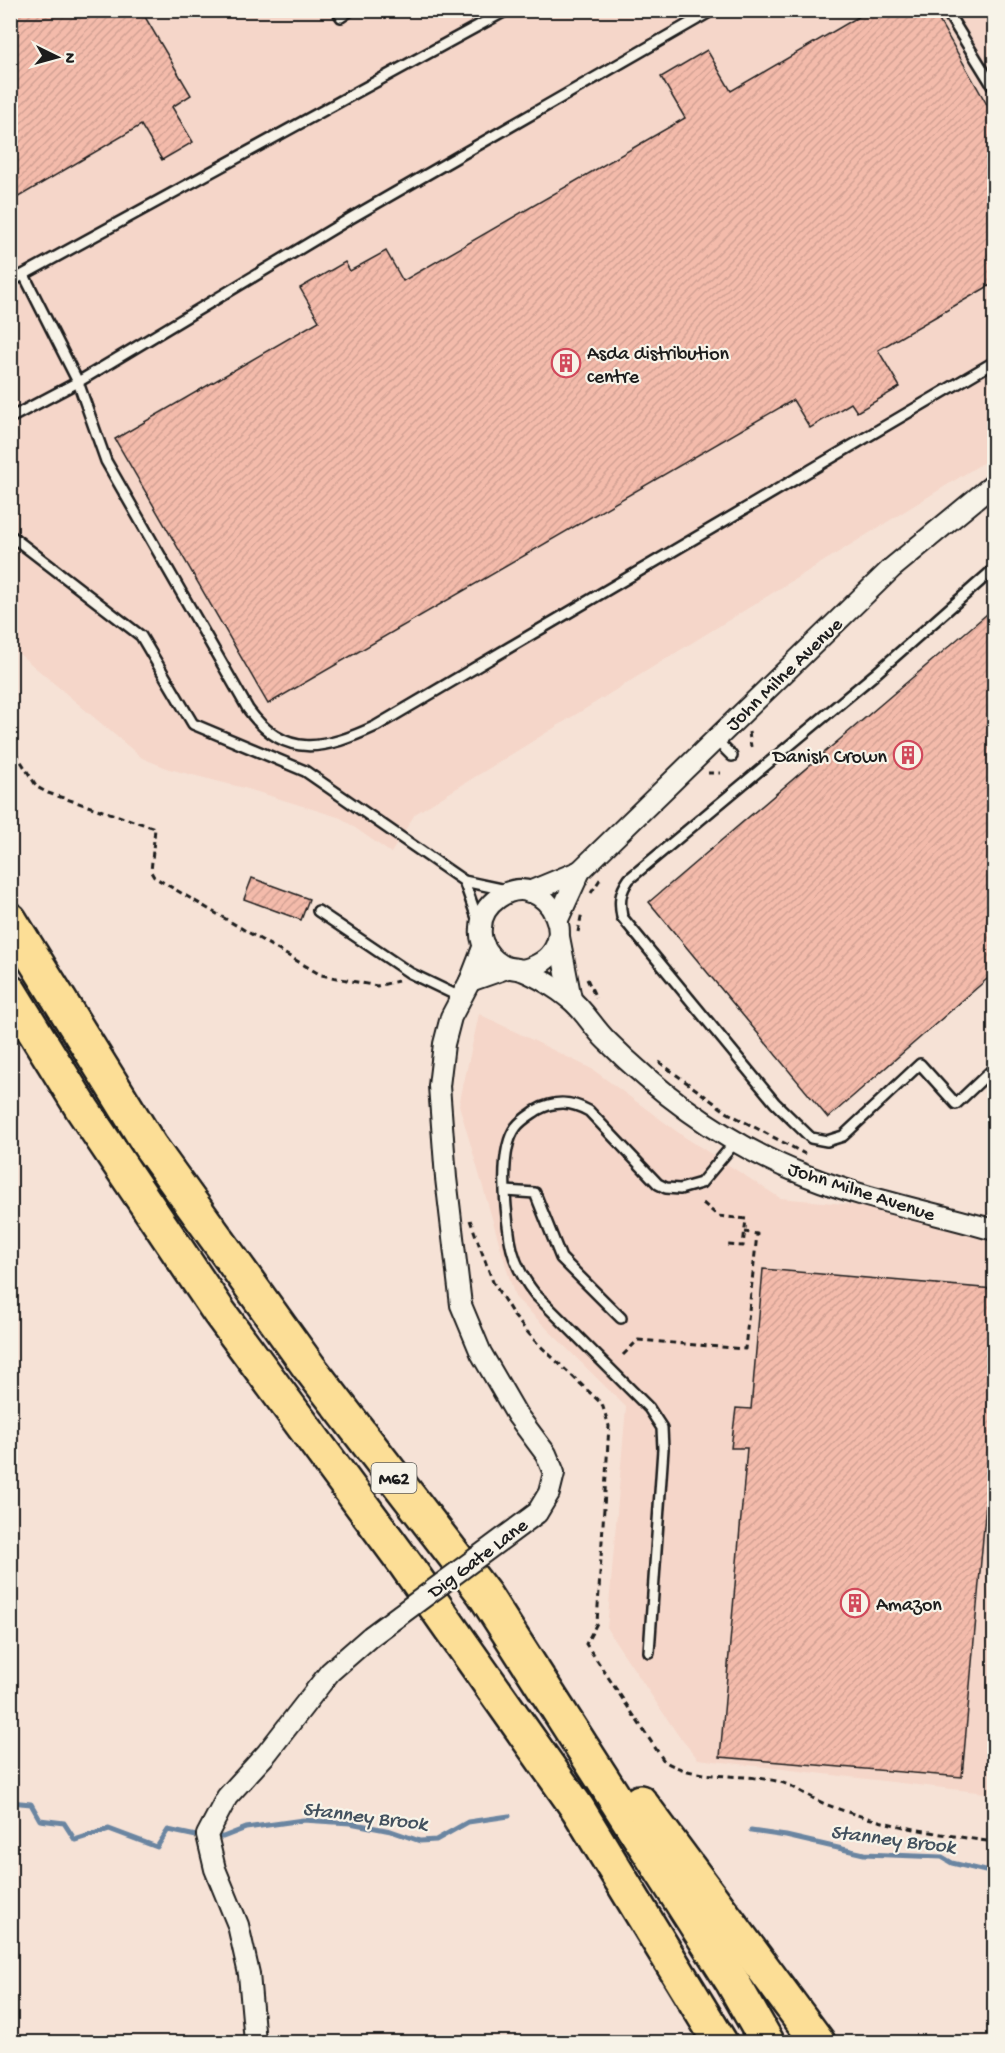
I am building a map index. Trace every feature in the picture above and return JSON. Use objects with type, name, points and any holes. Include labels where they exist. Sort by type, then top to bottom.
[{"type":"highway","name":"M62","points":[[10,920],[150,1146],[309,1367],[484,1594],[818,2043]]},
{"type":"highway","name":"M62","points":[[10,992],[83,1110],[219,1312],[406,1565],[578,1809],[720,2043]]},
{"type":"highway","name":"M62","points":[[484,1594],[732,1981],[766,2043]]},
{"type":"street","name":"John Milne Avenue","points":[[521,892],[580,871],[892,568],[994,484]]},
{"type":"street","name":"John Milne Avenue","points":[[571,999],[565,931],[580,871]]},
{"type":"street","points":[[465,989],[515,969],[535,967],[546,960],[565,931],[547,902],[521,892],[490,904],[483,915],[482,937],[489,955],[515,969]]},
{"type":"street","name":"Dig Gate Lane","points":[[255,2043],[249,1974],[238,1925],[215,1869],[207,1835],[227,1797],[267,1752],[330,1672],[370,1637],[537,1513],[549,1493],[554,1473],[546,1454],[517,1415],[480,1353],[461,1305],[446,1178],[439,1086],[444,1044],[482,937]]},
{"type":"street","name":"John Milne Avenue","points":[[515,969],[571,999],[605,1039],[666,1094],[736,1141],[807,1176],[894,1204],[994,1230]]},
{"type":"lane","points":[[337,10],[341,17],[351,10]]},
{"type":"lane","points":[[10,282],[507,10]]},
{"type":"lane","points":[[10,418],[78,382],[351,218],[713,10]]},
{"type":"lane","points":[[946,10],[994,88]]},
{"type":"lane","points":[[24,274],[78,382],[106,460],[248,709],[261,727],[277,739],[297,746],[316,746],[342,741],[376,726],[994,362]]},
{"type":"lane","points":[[10,535],[141,636],[193,724],[305,771],[464,880],[521,892]]},
{"type":"lane","points":[[994,569],[874,675],[629,879],[621,890],[620,903],[622,917],[775,1103],[811,1138],[827,1142],[843,1136],[920,1064],[956,1104],[994,1068]]},
{"type":"lane","points":[[715,739],[732,756]]},
{"type":"lane","points":[[464,880],[482,937]]},
{"type":"lane","points":[[318,911],[410,973],[465,989]]},
{"type":"lane","points":[[649,1652],[663,1449],[662,1428],[649,1408],[535,1294],[524,1280],[510,1242],[505,1164],[507,1144],[515,1128],[543,1107],[560,1102],[576,1104],[589,1111],[658,1184],[666,1188],[680,1189],[701,1183],[736,1141]]},
{"type":"lane","points":[[506,1191],[535,1193],[543,1208],[561,1258],[621,1318]]},
{"type":"path","points":[[986,10],[994,25]]},
{"type":"path","points":[[751,747],[749,730],[755,725]]},
{"type":"path","points":[[10,744],[37,787],[48,793],[155,828],[151,872],[154,877],[321,975],[376,986],[394,983],[410,973]]},
{"type":"path","points":[[702,776],[709,772],[721,773]]},
{"type":"path","points":[[565,931],[583,910]]},
{"type":"path","points":[[585,975],[597,1000]]},
{"type":"path","points":[[651,1056],[728,1113],[809,1155]]},
{"type":"path","points":[[702,1203],[718,1216],[746,1219],[743,1246],[728,1245]]},
{"type":"path","points":[[623,1355],[638,1340],[745,1349],[757,1234],[745,1232]]},
{"type":"shaded area","points":[[11,11],[981,11],[994,34],[994,456],[415,814],[391,853],[341,818],[248,789],[169,769],[142,758],[11,647]]},
{"type":"shaded area","points":[[479,1014],[592,1069],[683,1136],[780,1198],[994,1218],[994,1794],[698,1759],[678,1735],[607,1629],[626,1407],[515,1297],[459,1105]]},
{"type":"building","points":[[10,10],[141,10],[191,95],[172,107],[193,142],[162,160],[141,125],[10,202]]},
{"type":"building","name":"Asda distribution centre","points":[[870,10],[933,10],[994,117],[994,283],[878,350],[900,387],[857,412],[851,403],[810,428],[793,400],[268,704],[115,439],[319,321],[300,288],[345,262],[350,271],[386,251],[403,281],[685,118],[661,77],[707,50],[731,91]]},
{"type":"building","name":"Danish Crown","points":[[994,608],[994,973],[828,1118],[649,902]]},
{"type":"building","points":[[252,878],[309,899],[301,920],[244,899]]},
{"type":"building","name":"Amazon","points":[[763,1269],[994,1289],[994,1412],[962,1777],[720,1757],[747,1448],[731,1448],[736,1408],[751,1409]]},
{"type":"waterway","name":"Stanney Brook","points":[[10,1802],[31,1804],[40,1820],[64,1823],[75,1840],[109,1829],[157,1847],[168,1830],[201,1837]]},
{"type":"waterway","name":"Stanney Brook","points":[[214,1837],[223,1837],[246,1828],[303,1820],[350,1823],[391,1831],[420,1841],[436,1840],[468,1822],[509,1816]]},
{"type":"waterway","name":"Stanney Brook","points":[[751,1831],[786,1836],[864,1854],[942,1857],[952,1863],[994,1873]]},
{"type":"place","name":"Asda distribution centre","points":[[566,363]]},
{"type":"place","name":"Danish Crown","points":[[908,755]]},
{"type":"place","name":"Amazon","points":[[855,1603]]}]
